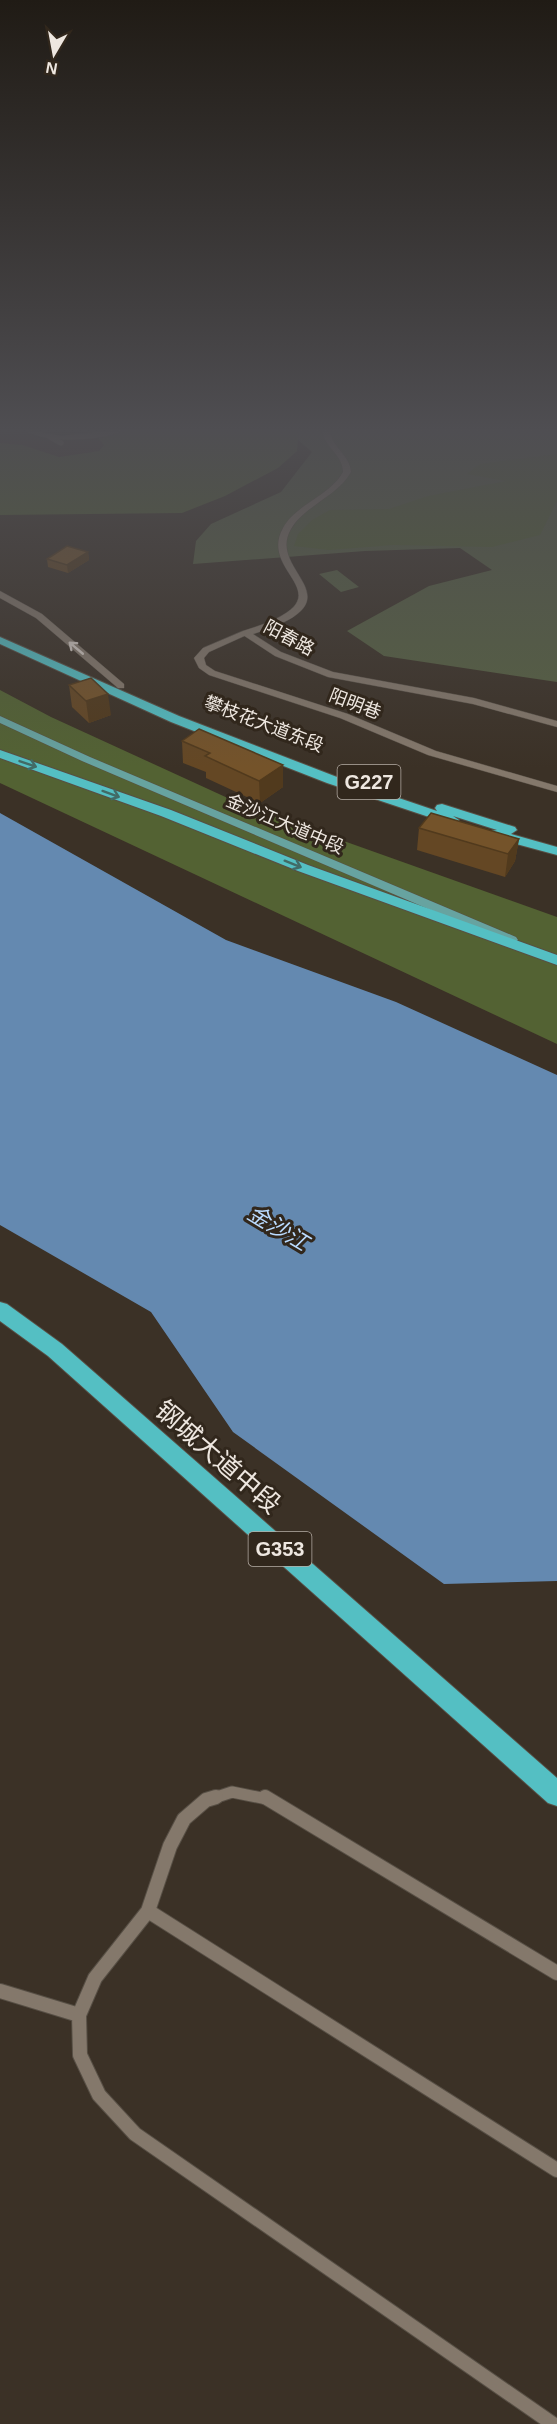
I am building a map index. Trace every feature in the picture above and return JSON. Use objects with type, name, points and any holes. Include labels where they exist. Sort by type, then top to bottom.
[{"type":"highway","name":"攀枝花大道东段","points":[[0,633],[175,719],[332,780],[416,809],[557,851]]},
{"type":"highway","name":"G227","points":[[0,640],[41,655]]},
{"type":"highway","name":"攀枝花大道东段","points":[[41,655],[195,718],[396,792],[491,824],[557,842]]},
{"type":"highway","points":[[0,754],[476,928],[557,960]]},
{"type":"highway","name":"钢城大道中段","points":[[0,1310],[55,1350],[557,1794]]},
{"type":"main road","name":"金沙江大道中段","points":[[0,719],[86,759],[476,928]]},
{"type":"street","name":"阳春路","points":[[246,633],[287,618],[300,608],[304,598],[302,586],[283,557],[281,542]]},
{"type":"street","points":[[0,594],[39,616],[121,686]]},
{"type":"street","name":"阳春路","points":[[246,633],[278,654],[331,675],[474,701],[557,724]]},
{"type":"street","name":"阳明巷","points":[[246,633],[206,650],[199,658],[202,666],[212,673],[344,716],[432,753],[557,789]]},
{"type":"lane","points":[[553,2424],[135,2134],[99,2095],[80,2055],[79,2015],[95,1978],[148,1911],[170,1846],[183,1819],[206,1800],[232,1792],[263,1796],[557,1972]]},
{"type":"lane","points":[[148,1911],[557,2170]]},
{"type":"lane","points":[[0,1991],[79,2015]]},
{"type":"green space","points":[[196,542],[557,542],[557,682],[384,656],[347,631],[429,586],[492,570],[460,548],[365,551],[193,564]]},
{"type":"green space","points":[[295,542],[512,542],[492,547],[393,545],[329,550],[294,546]]},
{"type":"green space","points":[[337,570],[359,587],[341,592],[319,574]]},
{"type":"green space","points":[[0,690],[51,717],[243,805],[557,917],[557,1044],[0,783]]},
{"type":"water","name":"金沙江","points":[[0,813],[226,940],[396,1002],[557,1075],[557,1581],[444,1584],[233,1432],[151,1312],[0,1225]]},
{"type":"building","points":[[67,546],[88,552],[67,565],[47,559]]},
{"type":"building","points":[[91,678],[108,694],[86,701],[69,685]]},
{"type":"building","points":[[199,729],[283,765],[259,781],[205,756],[210,753],[182,741]]},
{"type":"building","points":[[431,813],[519,839],[508,854],[419,828]]}]
